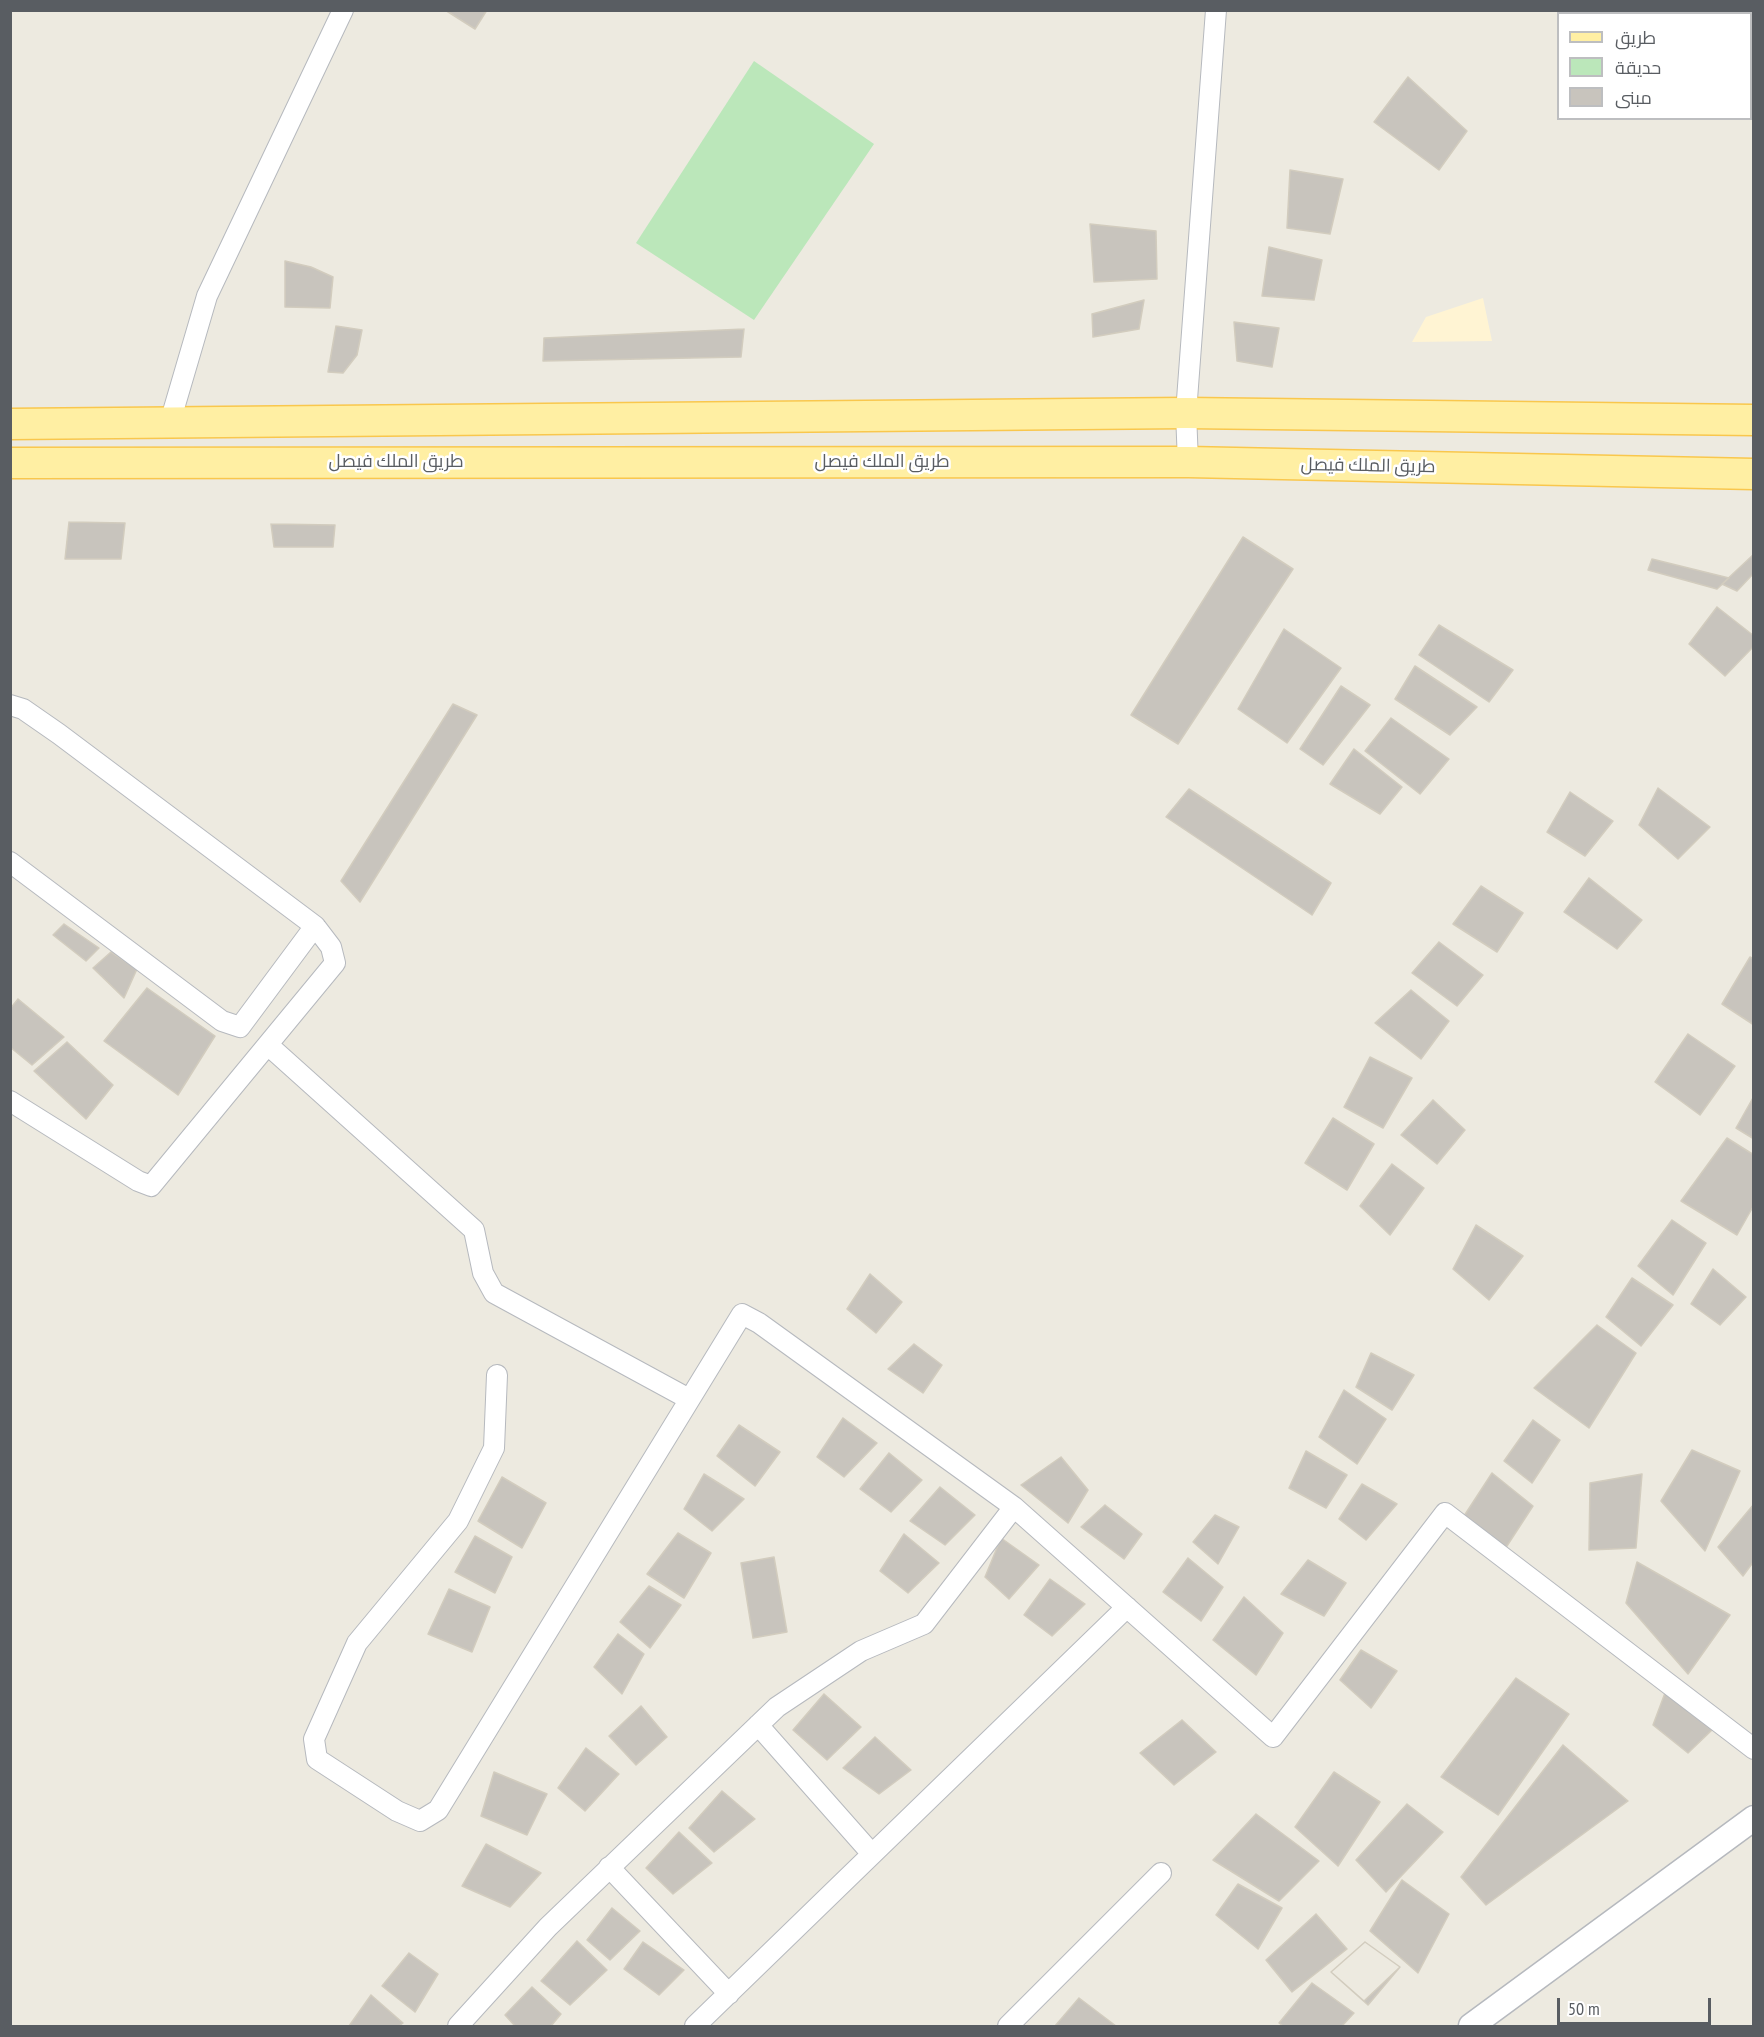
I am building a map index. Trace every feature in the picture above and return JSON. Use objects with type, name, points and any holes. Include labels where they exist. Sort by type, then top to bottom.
[{"type":"main road","points":[[10,424],[1186,413],[1752,415]]},
{"type":"main road","name":"طريق الملك فيصل","points":[[10,463],[1188,462],[1754,474]]},
{"type":"street","points":[[170,422],[207,296],[343,10]]},
{"type":"street","points":[[1188,462],[1186,413],[1216,10]]},
{"type":"street","points":[[10,705],[23,709],[59,734],[315,926],[331,947],[335,963],[151,1186],[138,1181],[10,1101]]},
{"type":"street","points":[[10,862],[222,1021],[240,1027],[315,926]]},
{"type":"street","points":[[268,1045],[474,1230],[483,1273],[494,1293],[689,1399]]},
{"type":"street","points":[[497,1375],[494,1448],[458,1521],[357,1643],[314,1738],[317,1759],[397,1811],[420,1821],[438,1810],[742,1314],[759,1323],[1014,1507],[1273,1737],[1445,1513],[1754,1749]]},
{"type":"street","points":[[458,2026],[548,1927],[777,1707],[861,1651],[924,1624],[941,1605],[1014,1507]]},
{"type":"street","points":[[695,2026],[1127,1607]]},
{"type":"street","points":[[758,1725],[872,1854]]},
{"type":"street","points":[[1471,2026],[1754,1818]]},
{"type":"street","points":[[609,1867],[729,1994]]},
{"type":"street","points":[[1008,2026],[1161,1873]]},
{"type":"shaded area","points":[[1483,298],[1492,341],[1412,342],[1426,317]]},
{"type":"green space","points":[[754,61],[874,144],[754,320],[636,243]]},
{"type":"building","points":[[445,10],[487,10],[475,29]]},
{"type":"building","points":[[1408,77],[1467,131],[1439,170],[1374,122]]},
{"type":"building","points":[[1290,170],[1343,179],[1330,234],[1287,228]]},
{"type":"building","points":[[1090,224],[1156,231],[1157,279],[1094,282]]},
{"type":"building","points":[[1269,247],[1322,260],[1314,300],[1262,296]]},
{"type":"building","points":[[285,261],[311,267],[333,277],[330,308],[285,307]]},
{"type":"building","points":[[1144,300],[1139,329],[1093,337],[1092,314]]},
{"type":"building","points":[[1234,322],[1279,328],[1272,367],[1237,361]]},
{"type":"building","points":[[336,326],[362,330],[357,355],[343,373],[328,372]]},
{"type":"building","points":[[744,329],[741,357],[543,361],[544,338]]},
{"type":"building","points":[[69,522],[125,523],[121,559],[65,559]]},
{"type":"building","points":[[271,524],[335,525],[333,547],[274,547]]},
{"type":"building","points":[[1243,537],[1293,569],[1178,744],[1131,715]]},
{"type":"building","points":[[1754,554],[1754,573],[1737,591],[1722,584]]},
{"type":"building","points":[[1652,559],[1729,578],[1717,589],[1648,570]]},
{"type":"building","points":[[1717,607],[1754,636],[1754,646],[1725,676],[1689,644]]},
{"type":"building","points":[[1439,625],[1513,670],[1489,702],[1419,655]]},
{"type":"building","points":[[1284,629],[1341,668],[1287,743],[1238,709]]},
{"type":"building","points":[[1415,666],[1477,707],[1450,735],[1395,699]]},
{"type":"building","points":[[1341,686],[1370,705],[1323,765],[1300,749]]},
{"type":"building","points":[[453,704],[477,715],[360,902],[341,881]]},
{"type":"building","points":[[1391,718],[1449,759],[1420,794],[1365,751]]},
{"type":"building","points":[[1354,749],[1402,787],[1380,814],[1330,784]]},
{"type":"building","points":[[1658,788],[1710,827],[1678,859],[1639,825]]},
{"type":"building","points":[[1189,789],[1331,883],[1312,915],[1166,817]]},
{"type":"building","points":[[1570,792],[1613,821],[1585,856],[1547,832]]},
{"type":"building","points":[[1589,878],[1642,920],[1617,949],[1564,912]]},
{"type":"building","points":[[1481,886],[1523,913],[1497,952],[1453,924]]},
{"type":"building","points":[[64,924],[99,948],[86,961],[53,935]]},
{"type":"building","points":[[1439,942],[1483,975],[1457,1006],[1412,973]]},
{"type":"building","points":[[111,952],[137,969],[124,998],[93,968]]},
{"type":"building","points":[[1750,957],[1754,959],[1754,1025],[1722,1004]]},
{"type":"building","points":[[147,988],[215,1036],[178,1095],[104,1041]]},
{"type":"building","points":[[1411,990],[1449,1021],[1421,1059],[1375,1023]]},
{"type":"building","points":[[18,999],[64,1037],[32,1065],[10,1047],[10,1009]]},
{"type":"building","points":[[1688,1034],[1735,1066],[1700,1115],[1655,1082]]},
{"type":"building","points":[[67,1042],[113,1085],[86,1119],[34,1071]]},
{"type":"building","points":[[1370,1057],[1412,1078],[1383,1128],[1344,1107]]},
{"type":"building","points":[[1754,1096],[1754,1139],[1736,1128]]},
{"type":"building","points":[[1433,1100],[1465,1130],[1437,1164],[1401,1135]]},
{"type":"building","points":[[1333,1118],[1374,1144],[1347,1190],[1305,1163]]},
{"type":"building","points":[[1727,1138],[1754,1155],[1754,1205],[1737,1235],[1681,1201]]},
{"type":"building","points":[[1392,1164],[1424,1188],[1390,1235],[1360,1206]]},
{"type":"building","points":[[1672,1220],[1706,1243],[1673,1295],[1638,1266]]},
{"type":"building","points":[[1476,1225],[1523,1256],[1489,1300],[1453,1269]]},
{"type":"building","points":[[1713,1269],[1746,1297],[1720,1325],[1691,1304]]},
{"type":"building","points":[[870,1274],[902,1302],[876,1333],[847,1309]]},
{"type":"building","points":[[1632,1278],[1673,1305],[1641,1346],[1606,1317]]},
{"type":"building","points":[[1597,1325],[1636,1353],[1589,1428],[1534,1388]]},
{"type":"building","points":[[914,1344],[942,1365],[923,1393],[888,1369]]},
{"type":"building","points":[[1371,1353],[1414,1375],[1392,1410],[1356,1387]]},
{"type":"building","points":[[1344,1390],[1386,1419],[1357,1464],[1319,1437]]},
{"type":"building","points":[[843,1418],[877,1443],[844,1477],[817,1457]]},
{"type":"building","points":[[1533,1420],[1560,1440],[1532,1483],[1504,1461]]},
{"type":"building","points":[[739,1425],[780,1452],[755,1486],[717,1456]]},
{"type":"building","points":[[1692,1450],[1740,1471],[1705,1551],[1661,1501]]},
{"type":"building","points":[[1306,1451],[1347,1475],[1326,1508],[1289,1488]]},
{"type":"building","points":[[889,1453],[922,1480],[891,1512],[860,1489]]},
{"type":"building","points":[[1061,1457],[1088,1490],[1068,1523],[1021,1485]]},
{"type":"building","points":[[1492,1473],[1533,1506],[1505,1549],[1464,1516]]},
{"type":"building","points":[[704,1474],[744,1499],[712,1531],[684,1509]]},
{"type":"building","points":[[1642,1474],[1636,1548],[1589,1550],[1590,1483]]},
{"type":"building","points":[[502,1477],[546,1503],[522,1548],[478,1521]]},
{"type":"building","points":[[1362,1484],[1397,1504],[1366,1540],[1339,1519]]},
{"type":"building","points":[[940,1487],[975,1515],[945,1545],[910,1521]]},
{"type":"building","points":[[1754,1504],[1754,1561],[1743,1576],[1718,1547]]},
{"type":"building","points":[[1105,1505],[1142,1534],[1124,1559],[1081,1527]]},
{"type":"building","points":[[1215,1515],[1239,1527],[1218,1564],[1193,1542]]},
{"type":"building","points":[[678,1533],[711,1553],[684,1598],[647,1574]]},
{"type":"building","points":[[904,1534],[939,1563],[908,1593],[880,1571]]},
{"type":"building","points":[[475,1536],[512,1557],[495,1593],[455,1572]]},
{"type":"building","points":[[1001,1538],[1039,1565],[1009,1599],[985,1577]]},
{"type":"building","points":[[774,1557],[787,1632],[753,1638],[741,1563]]},
{"type":"building","points":[[1188,1558],[1223,1587],[1201,1621],[1163,1592]]},
{"type":"building","points":[[1308,1560],[1346,1583],[1324,1616],[1281,1594]]},
{"type":"building","points":[[1637,1562],[1730,1615],[1688,1674],[1626,1603]]},
{"type":"building","points":[[1050,1579],[1085,1604],[1052,1636],[1024,1615]]},
{"type":"building","points":[[649,1586],[681,1605],[650,1648],[620,1622]]},
{"type":"building","points":[[449,1589],[490,1607],[472,1652],[428,1634]]},
{"type":"building","points":[[1244,1597],[1283,1633],[1256,1675],[1213,1640]]},
{"type":"building","points":[[618,1634],[644,1654],[622,1694],[594,1667]]},
{"type":"building","points":[[1361,1650],[1397,1671],[1371,1708],[1340,1680]]},
{"type":"building","points":[[1516,1678],[1569,1714],[1498,1815],[1441,1777]]},
{"type":"building","points":[[1665,1693],[1712,1730],[1688,1753],[1653,1725]]},
{"type":"building","points":[[824,1694],[861,1727],[827,1760],[793,1730]]},
{"type":"building","points":[[641,1706],[667,1737],[636,1765],[609,1736]]},
{"type":"building","points":[[1182,1720],[1216,1752],[1174,1785],[1140,1753]]},
{"type":"building","points":[[875,1737],[911,1770],[879,1794],[843,1768]]},
{"type":"building","points":[[1563,1745],[1628,1801],[1486,1905],[1461,1877]]},
{"type":"building","points":[[586,1748],[619,1774],[585,1811],[558,1788]]},
{"type":"building","points":[[494,1772],[547,1794],[527,1835],[481,1816]]},
{"type":"building","points":[[1334,1772],[1380,1802],[1338,1866],[1295,1827]]},
{"type":"building","points":[[722,1791],[755,1819],[714,1852],[689,1828]]},
{"type":"building","points":[[1407,1804],[1443,1832],[1386,1892],[1356,1860]]},
{"type":"building","points":[[1256,1814],[1319,1861],[1279,1901],[1213,1860]]},
{"type":"building","points":[[679,1832],[712,1863],[673,1894],[646,1868]]},
{"type":"building","points":[[486,1844],[541,1873],[510,1907],[462,1886]]},
{"type":"building","points":[[1402,1880],[1449,1914],[1418,1973],[1370,1931]]},
{"type":"building","points":[[1238,1884],[1282,1908],[1258,1949],[1216,1915]]},
{"type":"building","points":[[612,1908],[640,1931],[610,1960],[587,1940]]},
{"type":"building","points":[[1316,1914],[1347,1949],[1292,1992],[1266,1960]]},
{"type":"building","points":[[577,1941],[607,1970],[570,2005],[541,1981]]},
{"type":"building","points":[[643,1942],[684,1970],[659,1995],[624,1969]]},
{"type":"building","points":[[1365,1942],[1400,1967],[1368,2005],[1331,1972]]},
{"type":"building","points":[[1365,1942],[1400,1967],[1364,2001],[1331,1972]]},
{"type":"building","points":[[409,1953],[438,1974],[415,2012],[382,1986]]},
{"type":"building","points":[[1312,1983],[1354,2013],[1342,2026],[1283,2026],[1279,2023]]},
{"type":"building","points":[[532,1987],[561,2014],[551,2026],[515,2026],[505,2015]]},
{"type":"building","points":[[371,1995],[403,2023],[399,2026],[349,2026]]},
{"type":"building","points":[[1079,1998],[1116,2026],[1055,2026]]}]
